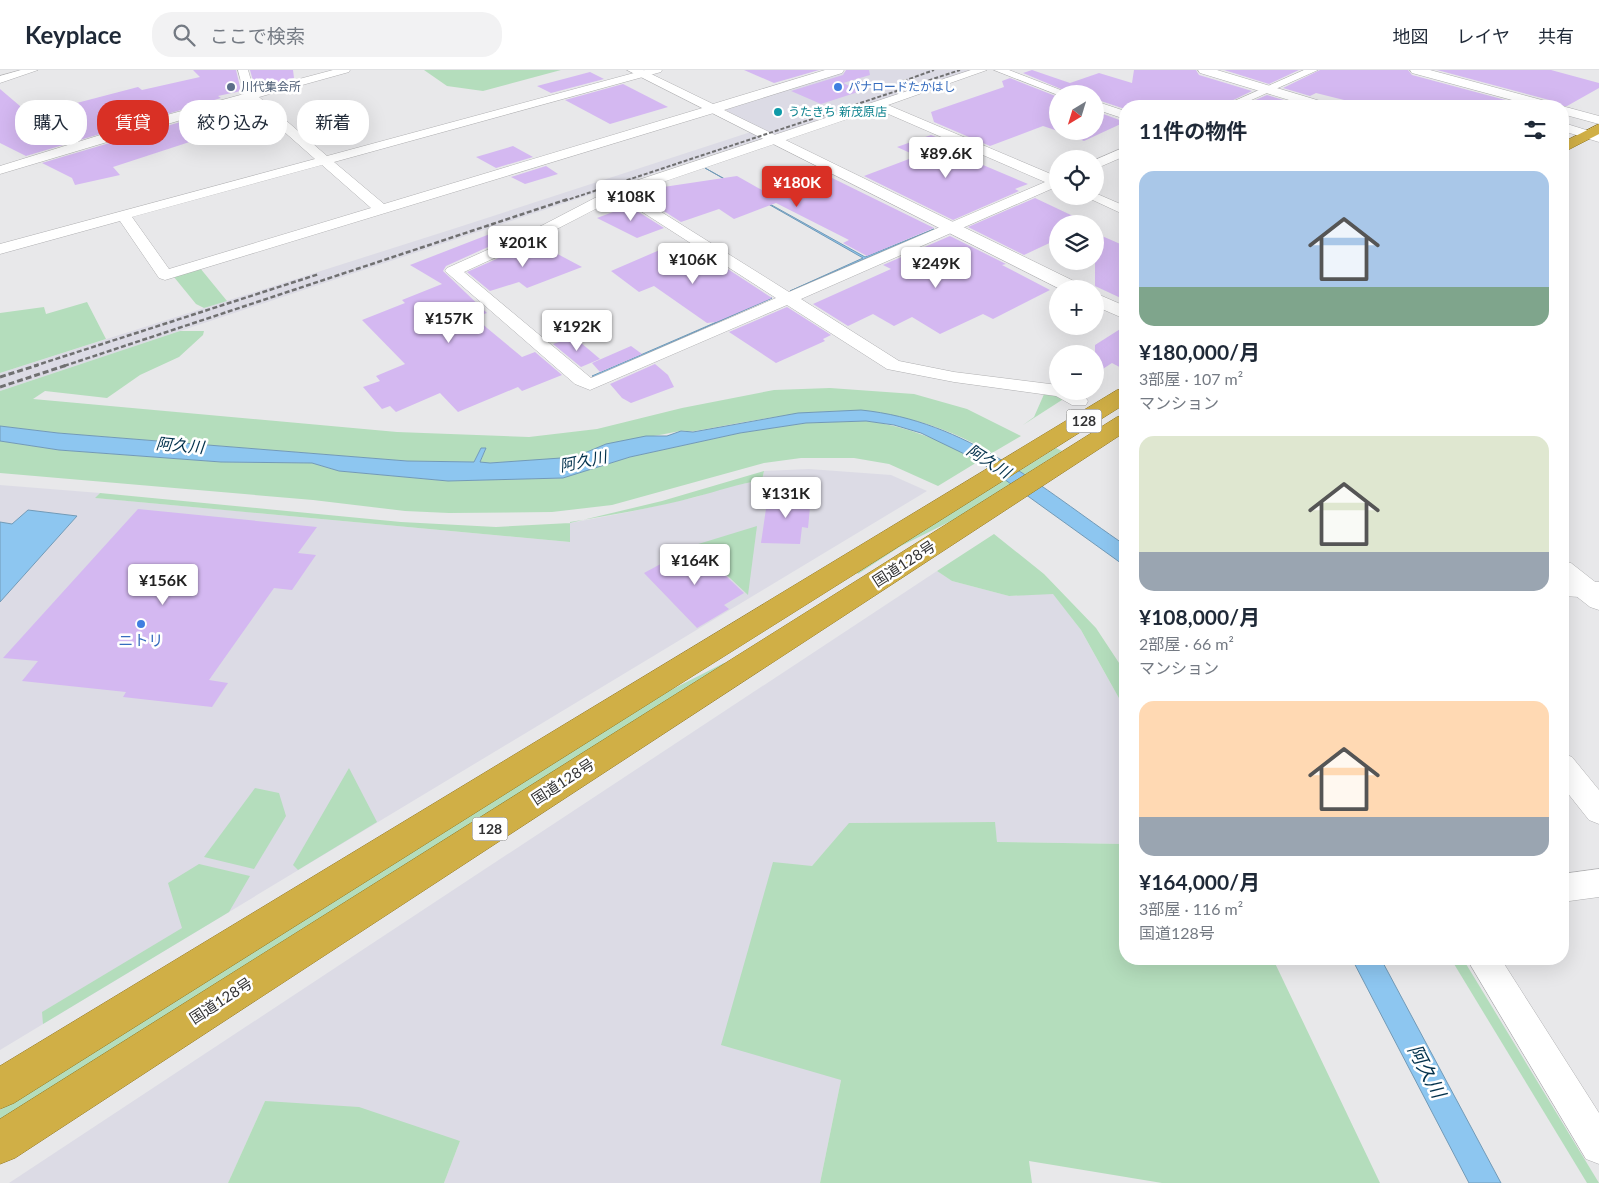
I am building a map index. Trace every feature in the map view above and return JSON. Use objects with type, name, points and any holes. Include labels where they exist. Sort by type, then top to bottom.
[{"type":"highway","points":[[1569,128],[1595,116]]},
{"type":"highway","points":[[1569,146],[1595,133]]},
{"type":"highway","name":"国道128号","points":[[0,1142],[971,506],[1041,447],[1119,399]]},
{"type":"highway","name":"国道128号","points":[[0,1089],[971,506],[1063,462],[1119,426]]},
{"type":"street","points":[[0,80],[33,70]]},
{"type":"street","points":[[244,70],[250,96],[381,209]]},
{"type":"street","points":[[0,170],[344,70]]},
{"type":"street","points":[[123,215],[164,275],[838,70]]},
{"type":"street","points":[[982,70],[619,191],[522,241],[453,271],[581,380],[590,385],[1049,185]]},
{"type":"street","points":[[999,70],[1049,88]]},
{"type":"street","points":[[1204,70],[1302,100]]},
{"type":"street","points":[[1244,100],[1312,70]]},
{"type":"street","points":[[1416,70],[1526,100]]},
{"type":"street","points":[[0,249],[644,71],[774,140],[1057,280]]},
{"type":"street","points":[[876,105],[1049,179]]},
{"type":"street","points":[[1104,108],[1119,114]]},
{"type":"street","points":[[1569,111],[1595,116]]},
{"type":"street","points":[[1569,130],[1595,133]]},
{"type":"street","points":[[1104,161],[1119,155]]},
{"type":"street","points":[[619,191],[885,361],[901,368],[1049,390]]},
{"type":"street","points":[[1104,201],[1119,208]]},
{"type":"street","points":[[1104,302],[1119,310]]},
{"type":"street","points":[[1569,576],[1586,592]]},
{"type":"street","points":[[1569,774],[1599,811]]},
{"type":"street","points":[[1569,887],[1599,883]]},
{"type":"street","points":[[1487,965],[1599,1146]]},
{"type":"shaded area","points":[[851,70],[974,70],[664,170],[0,391],[0,373],[760,129],[727,111],[727,109]]},
{"type":"shaded area","points":[[809,469],[891,475],[927,491],[0,1050],[0,602],[77,516],[28,510],[12,524],[0,522],[0,485],[100,493],[96,498],[570,542],[570,523],[696,497],[725,487],[762,480],[764,471]]},
{"type":"shaded area","points":[[937,571],[952,581],[1009,596],[1053,593],[1081,630],[1119,698],[1119,844],[997,842],[994,822],[850,823],[812,866],[841,1080],[820,1183],[444,1183],[460,1141],[265,1101],[228,1183],[9,1183]]},
{"type":"green space","points":[[424,70],[561,70],[483,91],[447,86]]},
{"type":"green space","points":[[200,268],[227,301],[204,308],[196,304],[174,277]]},
{"type":"green space","points":[[87,302],[106,339],[0,373],[0,313],[44,307],[46,314]]},
{"type":"green space","points":[[180,331],[204,331],[203,335],[179,357],[140,375],[107,398],[45,391],[33,399],[397,432],[529,437],[597,429],[682,408],[774,390],[830,388],[914,394],[967,409],[1021,436],[992,453],[953,434],[916,421],[881,414],[846,411],[775,417],[695,431],[682,431],[605,445],[574,457],[480,463],[486,448],[481,448],[474,462],[407,461],[58,433],[0,426],[0,391]]},
{"type":"green space","points":[[1045,392],[1049,393],[1049,400],[1062,400],[1023,425],[1034,417]]},
{"type":"green space","points":[[866,421],[881,423],[924,435],[979,461],[938,486],[889,464],[854,458],[801,458],[764,463],[612,505],[552,512],[449,513],[405,511],[313,500],[0,473],[0,441],[59,450],[221,462],[312,463],[339,471],[448,481],[563,478],[630,457],[740,433],[806,423]]},
{"type":"green space","points":[[1056,448],[1062,451],[955,519],[901,546],[858,574],[857,572],[906,540]]},
{"type":"green space","points":[[764,471],[762,480],[664,505],[584,520],[662,501]]},
{"type":"green space","points":[[100,493],[401,522],[496,527],[570,523],[570,542],[95,498]]},
{"type":"green space","points":[[757,526],[748,595],[695,545]]},
{"type":"green space","points":[[994,534],[1044,574],[1096,628],[1119,663],[1119,698],[1081,630],[1053,594],[1009,596],[952,581],[937,571]]},
{"type":"green space","points":[[724,663],[726,664],[0,1123],[0,1110],[657,697]]},
{"type":"green space","points":[[349,768],[377,822],[298,870],[293,865]]},
{"type":"green space","points":[[255,788],[279,793],[286,816],[254,869],[204,857]]},
{"type":"green space","points":[[995,822],[997,842],[1119,844],[1119,965],[1276,965],[1380,1183],[1162,1183],[1029,1161],[1032,1183],[820,1183],[841,1080],[721,1045],[773,862],[812,866],[849,823]]},
{"type":"green space","points":[[199,864],[250,876],[229,912],[43,1024],[42,1012],[182,928],[168,883]]},
{"type":"green space","points":[[1455,965],[1467,965],[1599,1183],[1587,1183]]},
{"type":"green space","points":[[265,1101],[359,1107],[460,1141],[444,1183],[228,1183]]},
{"type":"water","points":[[705,168],[865,257],[934,229],[790,291],[863,258]]},
{"type":"water","points":[[772,298],[594,377],[592,376]]},
{"type":"water","name":"阿久川","points":[[861,410],[900,417],[935,428],[969,442],[1032,480],[1119,541],[1119,562],[979,461],[921,433],[894,425],[866,421],[806,423],[740,433],[630,457],[563,478],[448,481],[339,471],[312,463],[221,462],[59,450],[0,441],[0,426],[58,433],[407,461],[474,462],[481,448],[486,448],[480,462],[490,463],[575,457],[606,444],[646,436],[667,436],[681,431],[693,432],[798,413]]},
{"type":"water","points":[[28,510],[77,516],[0,602],[0,522],[12,524]]},
{"type":"water","name":"阿久川","points":[[1355,965],[1384,965],[1501,1183],[1469,1183]]},
{"type":"building","points":[[193,70],[236,70],[241,91],[218,96],[221,98],[214,100],[179,100],[179,110],[169,113],[169,100],[97,100],[97,135],[87,138],[87,100],[138,87],[142,90],[200,77]]},
{"type":"building","points":[[250,70],[293,70],[294,78],[255,88]]},
{"type":"building","points":[[744,70],[819,70],[774,83]]},
{"type":"building","points":[[846,70],[869,70],[870,75],[843,83],[861,91],[821,104],[791,91],[843,75]]},
{"type":"building","points":[[1032,70],[1070,83],[1099,73],[1132,83],[1134,70],[1196,70],[1199,75],[1252,91],[1233,100],[1119,100],[1119,107],[1104,102],[1104,85],[1052,85],[1023,73]]},
{"type":"building","points":[[1224,70],[1299,70],[1269,84]]},
{"type":"building","points":[[1320,70],[1408,70],[1412,75],[1506,100],[1344,100],[1316,93],[1310,96],[1283,88]]},
{"type":"building","points":[[1437,70],[1551,70],[1599,83],[1599,88],[1569,105],[1569,100],[1549,100]]},
{"type":"building","points":[[590,72],[604,79],[551,93],[537,86]]},
{"type":"building","points":[[1010,78],[1049,93],[1049,128],[1043,126],[990,146],[934,122],[931,112],[1004,87],[1002,81]]},
{"type":"building","points":[[623,84],[668,107],[610,124],[565,100]]},
{"type":"building","points":[[0,89],[15,102],[15,145],[63,145],[26,156],[0,143]]},
{"type":"building","points":[[1267,95],[1284,100],[1256,100]]},
{"type":"building","points":[[1104,114],[1119,120],[1119,125],[1104,132]]},
{"type":"building","points":[[179,122],[180,145],[113,167],[120,175],[75,185],[72,178],[42,163],[103,145],[169,145],[169,125]]},
{"type":"building","points":[[931,135],[974,153],[964,157],[1028,184],[1015,189],[1019,191],[953,220],[864,176],[917,156],[897,147]]},
{"type":"building","points":[[513,146],[533,157],[496,168],[476,157]]},
{"type":"building","points":[[546,166],[558,174],[525,184],[511,177]]},
{"type":"building","points":[[824,174],[934,228],[867,256],[843,243],[849,240],[776,203],[734,219],[719,209],[681,222],[645,199],[653,196],[644,190],[737,176],[769,194]]},
{"type":"building","points":[[1035,198],[1071,215],[1049,215],[1049,243],[1024,255],[968,227]]},
{"type":"building","points":[[629,206],[664,228],[637,238],[597,218]]},
{"type":"building","points":[[508,227],[519,233],[446,266],[443,271],[487,313],[475,317],[487,328],[522,357],[535,352],[562,375],[522,391],[518,387],[458,412],[440,393],[396,412],[390,406],[382,409],[363,387],[380,381],[376,376],[405,364],[362,320],[405,303],[402,300],[442,284],[410,265]]},
{"type":"building","points":[[950,236],[1006,264],[1002,265],[1049,291],[993,319],[983,314],[940,334],[912,317],[894,326],[873,314],[848,326],[813,304],[891,269],[883,265]]},
{"type":"building","points":[[1104,237],[1119,243],[1119,297],[1104,290],[1104,280],[1095,280],[1095,270],[1104,270]]},
{"type":"building","points":[[535,242],[582,267],[527,288],[519,282],[490,291],[467,272]]},
{"type":"building","points":[[662,249],[708,268],[720,264],[772,298],[716,322],[707,323],[654,286],[639,292],[611,271]]},
{"type":"building","points":[[787,307],[831,335],[823,339],[825,341],[776,363],[729,332]]},
{"type":"building","points":[[1119,330],[1119,367],[1112,363],[1104,368],[1104,345],[1095,345]]},
{"type":"building","points":[[574,337],[600,359],[581,367],[553,344]]},
{"type":"building","points":[[631,346],[642,354],[600,372],[592,363]]},
{"type":"building","points":[[655,364],[668,375],[674,387],[631,403],[622,398],[610,384]]},
{"type":"building","points":[[768,495],[811,497],[808,528],[802,527],[800,544],[761,543]]},
{"type":"building","name":"ニトリ","points":[[138,509],[317,527],[298,553],[316,555],[292,590],[274,588],[209,680],[228,683],[212,707],[123,697],[126,692],[22,681],[38,661],[3,658]]},
{"type":"building","points":[[694,546],[744,593],[724,605],[729,609],[697,628],[644,573]]},
{"type":"railway","points":[[898,83],[934,70]]},
{"type":"railway","points":[[564,201],[960,70]]},
{"type":"railway","points":[[64,366],[568,199]]},
{"type":"railway","points":[[34,366],[319,274]]},
{"type":"railway","points":[[0,377],[38,365]]},
{"type":"railway","points":[[0,387],[67,365]]},
{"type":"place","name":"川代集会所","points":[[231,87]]},
{"type":"place","name":"パナロードたかはし","points":[[838,87]]},
{"type":"place","name":"うたきち 新茂原店","points":[[778,112]]},
{"type":"place","name":"ニトリ","points":[[141,624]]}]
